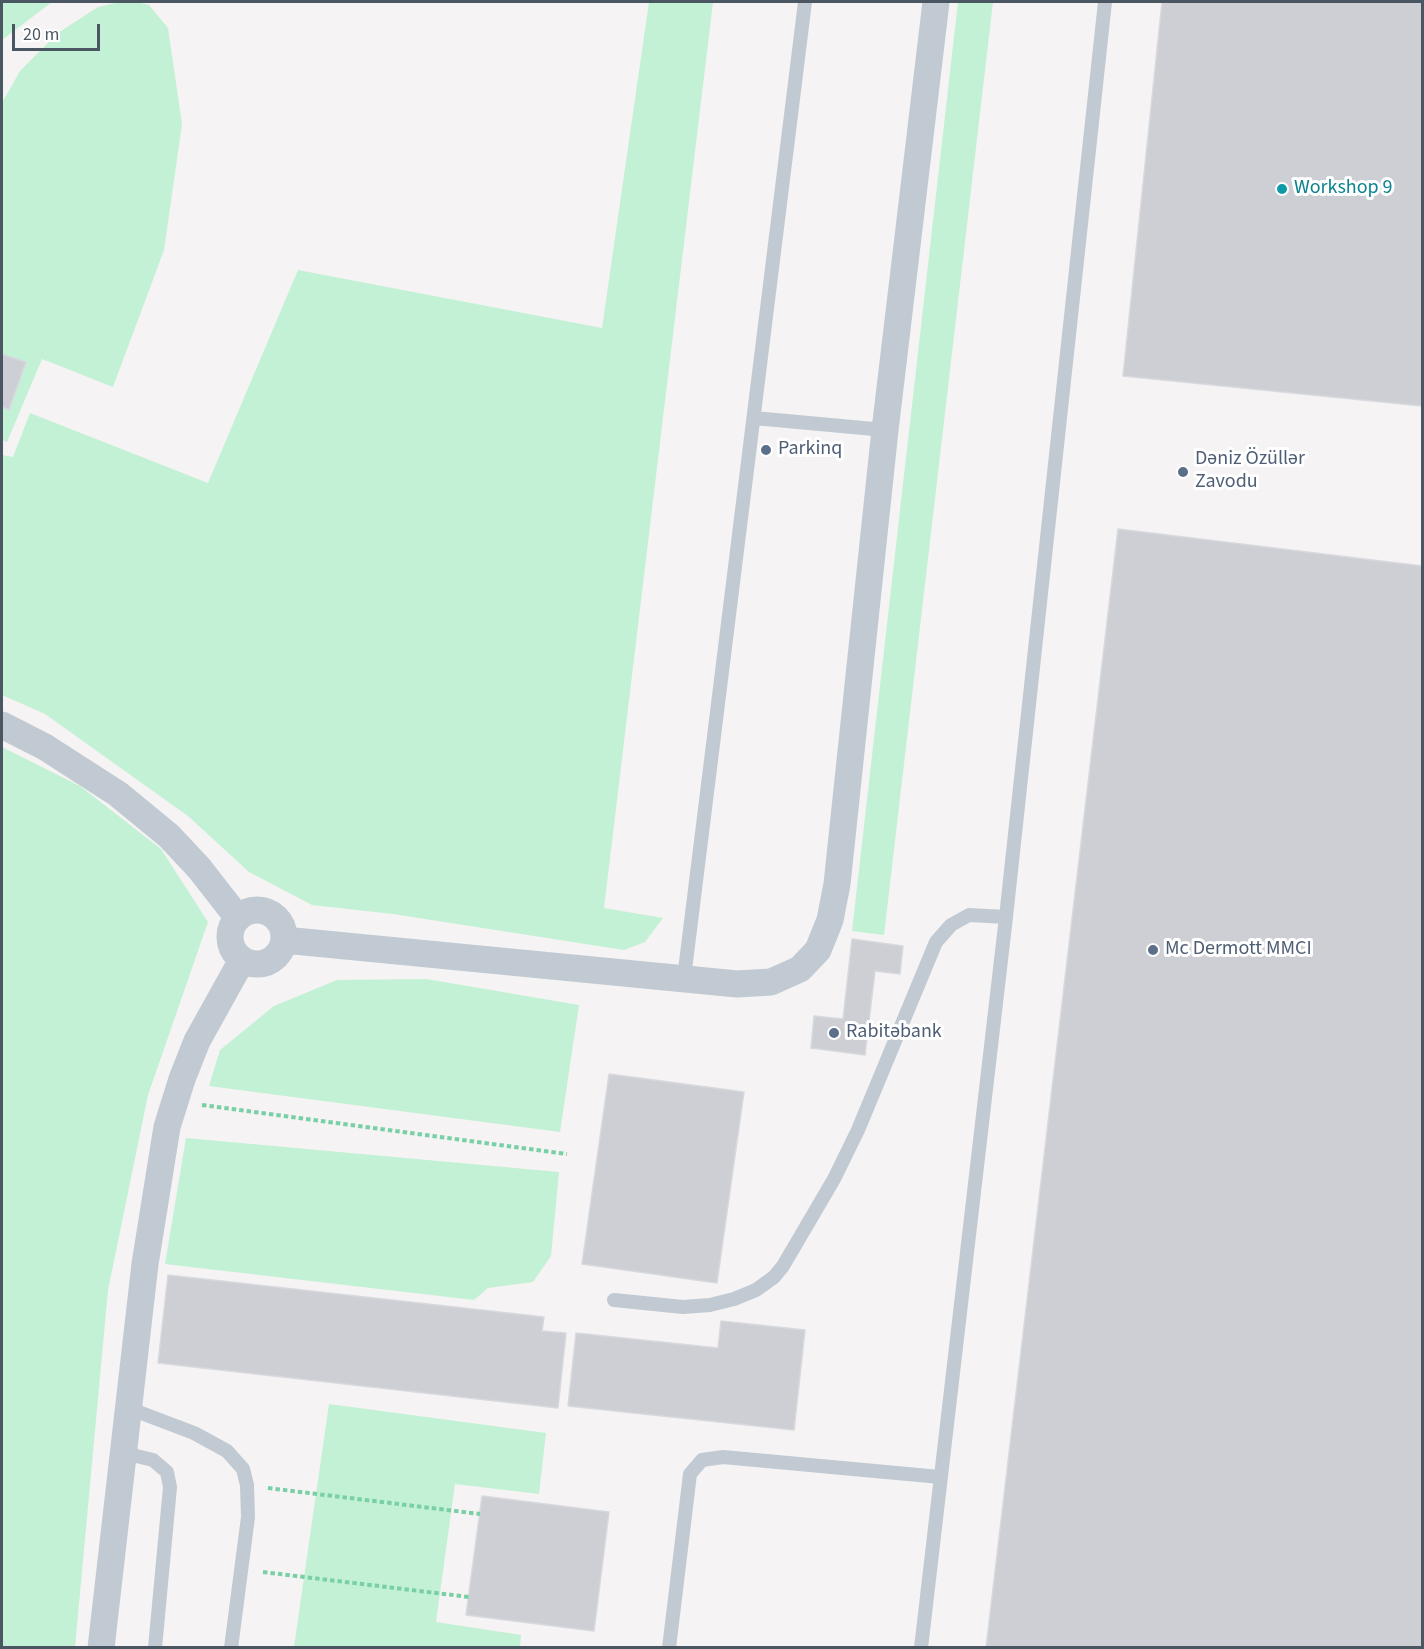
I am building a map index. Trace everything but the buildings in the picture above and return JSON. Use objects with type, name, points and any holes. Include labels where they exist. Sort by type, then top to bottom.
[{"type":"street","points":[[284,940],[737,984],[771,982],[800,969],[818,950],[830,920],[837,884],[885,430],[936,2]]},
{"type":"street","points":[[2,725],[45,747],[118,794],[169,836],[199,868],[238,918]]},
{"type":"street","points":[[258,910],[269,913],[278,920],[283,929],[284,940],[280,951],[273,959],[263,964],[252,964],[242,960],[234,952],[230,940],[231,928],[247,911],[258,910]]},
{"type":"street","points":[[101,1647],[145,1264],[167,1127],[197,1041],[242,960]]},
{"type":"lane","points":[[684,978],[805,2]]},
{"type":"lane","points":[[921,1647],[1006,917],[1105,2]]},
{"type":"lane","points":[[754,418],[885,430]]},
{"type":"lane","points":[[614,1300],[683,1306],[710,1305],[756,1290],[774,1277],[783,1266],[834,1179],[854,1140],[936,942],[951,925],[969,915],[1006,917]]},
{"type":"lane","points":[[128,1408],[194,1433],[227,1451],[243,1469],[247,1485],[248,1516],[231,1647]]},
{"type":"lane","points":[[124,1453],[153,1460],[167,1472],[170,1487],[155,1647]]},
{"type":"lane","points":[[669,1647],[690,1474],[702,1460],[723,1457],[940,1477]]},
{"type":"path","points":[[174,1102],[567,1154]]},
{"type":"path","points":[[247,1485],[480,1514]]},
{"type":"path","points":[[242,1570],[469,1597]]},
{"type":"green space","points":[[2,2],[52,2],[2,40]]},
{"type":"green space","points":[[120,2],[149,5],[168,28],[182,124],[164,250],[113,387],[42,359],[7,442],[2,440],[2,103],[20,71],[58,33],[98,7]]},
{"type":"green space","points":[[649,2],[713,2],[604,908],[663,918],[645,942],[624,950],[393,914],[312,905],[249,872],[188,816],[45,714],[2,695],[2,455],[13,457],[30,413],[208,483],[298,270],[602,328]]},
{"type":"green space","points":[[958,2],[993,2],[884,935],[852,931]]},
{"type":"green space","points":[[2,747],[80,786],[161,849],[208,922],[148,1095],[108,1290],[75,1647],[2,1647]]},
{"type":"green space","points":[[426,979],[579,1005],[560,1132],[209,1086],[220,1050],[274,1006],[337,980]]},
{"type":"green space","points":[[186,1138],[559,1172],[551,1256],[533,1282],[488,1288],[474,1300],[165,1264]]},
{"type":"green space","points":[[329,1404],[546,1433],[539,1494],[455,1484],[436,1622],[521,1635],[520,1647],[294,1647]]},
{"type":"place","name":"Workshop 9","points":[[1282,189]]},
{"type":"place","name":"Parkinq","points":[[766,450]]},
{"type":"place","name":"Dəniz Özüllər Zavodu","points":[[1183,472]]},
{"type":"place","name":"Mc Dermott MMCI","points":[[1153,950]]},
{"type":"place","name":"Rabitəbank","points":[[834,1033]]}]
